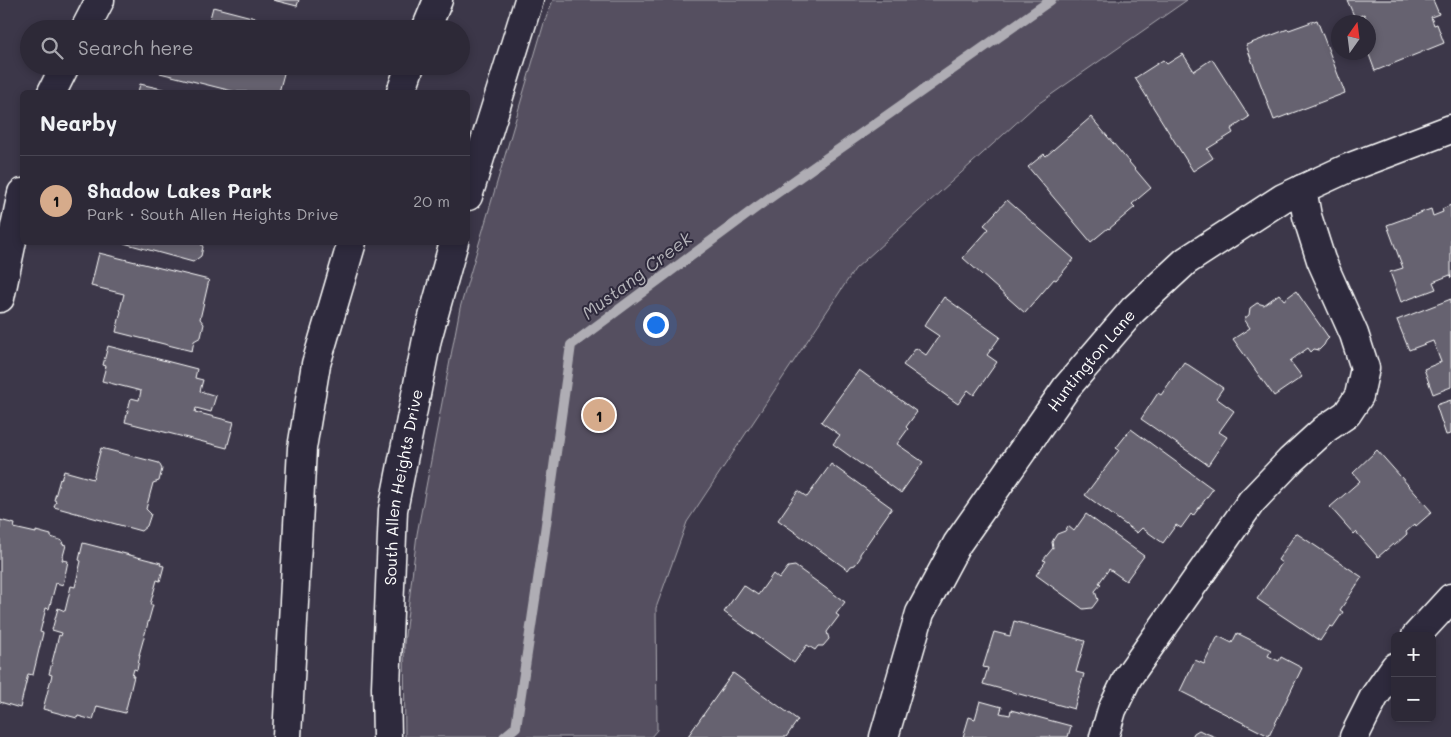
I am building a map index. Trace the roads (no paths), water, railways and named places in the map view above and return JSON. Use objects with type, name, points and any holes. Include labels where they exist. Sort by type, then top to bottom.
[{"type":"main road","points":[[90,20],[100,0]]},
{"type":"main road","points":[[430,20],[438,0]]},
{"type":"main road","points":[[470,190],[530,0]]},
{"type":"main road","points":[[53,90],[60,75]]},
{"type":"main road","points":[[402,90],[407,75]]},
{"type":"main road","name":"Huntington Lane","points":[[884,737],[920,613],[957,544],[1067,387],[1133,310],[1186,261],[1283,198],[1348,168],[1451,128]]},
{"type":"main road","points":[[1104,737],[1112,710],[1128,677],[1251,502],[1290,460],[1325,429],[1347,414],[1360,396],[1365,368],[1354,334],[1321,260],[1307,216],[1302,189]]},
{"type":"main road","points":[[0,298],[20,203]]},
{"type":"main road","points":[[287,737],[302,448],[316,364],[351,245]]},
{"type":"main road","name":"South Allen Heights Drive","points":[[386,737],[386,687],[394,510],[427,339],[453,245]]},
{"type":"main road","points":[[1420,632],[1451,598]]},
{"type":"main road","points":[[1354,737],[1374,697],[1391,673]]},
{"type":"waterway","name":"Mustang Creek","points":[[504,737],[516,727],[571,345],[757,207],[1051,0]]},
{"type":"place","name":"Shadow Lakes Park","points":[[599,415]]}]
